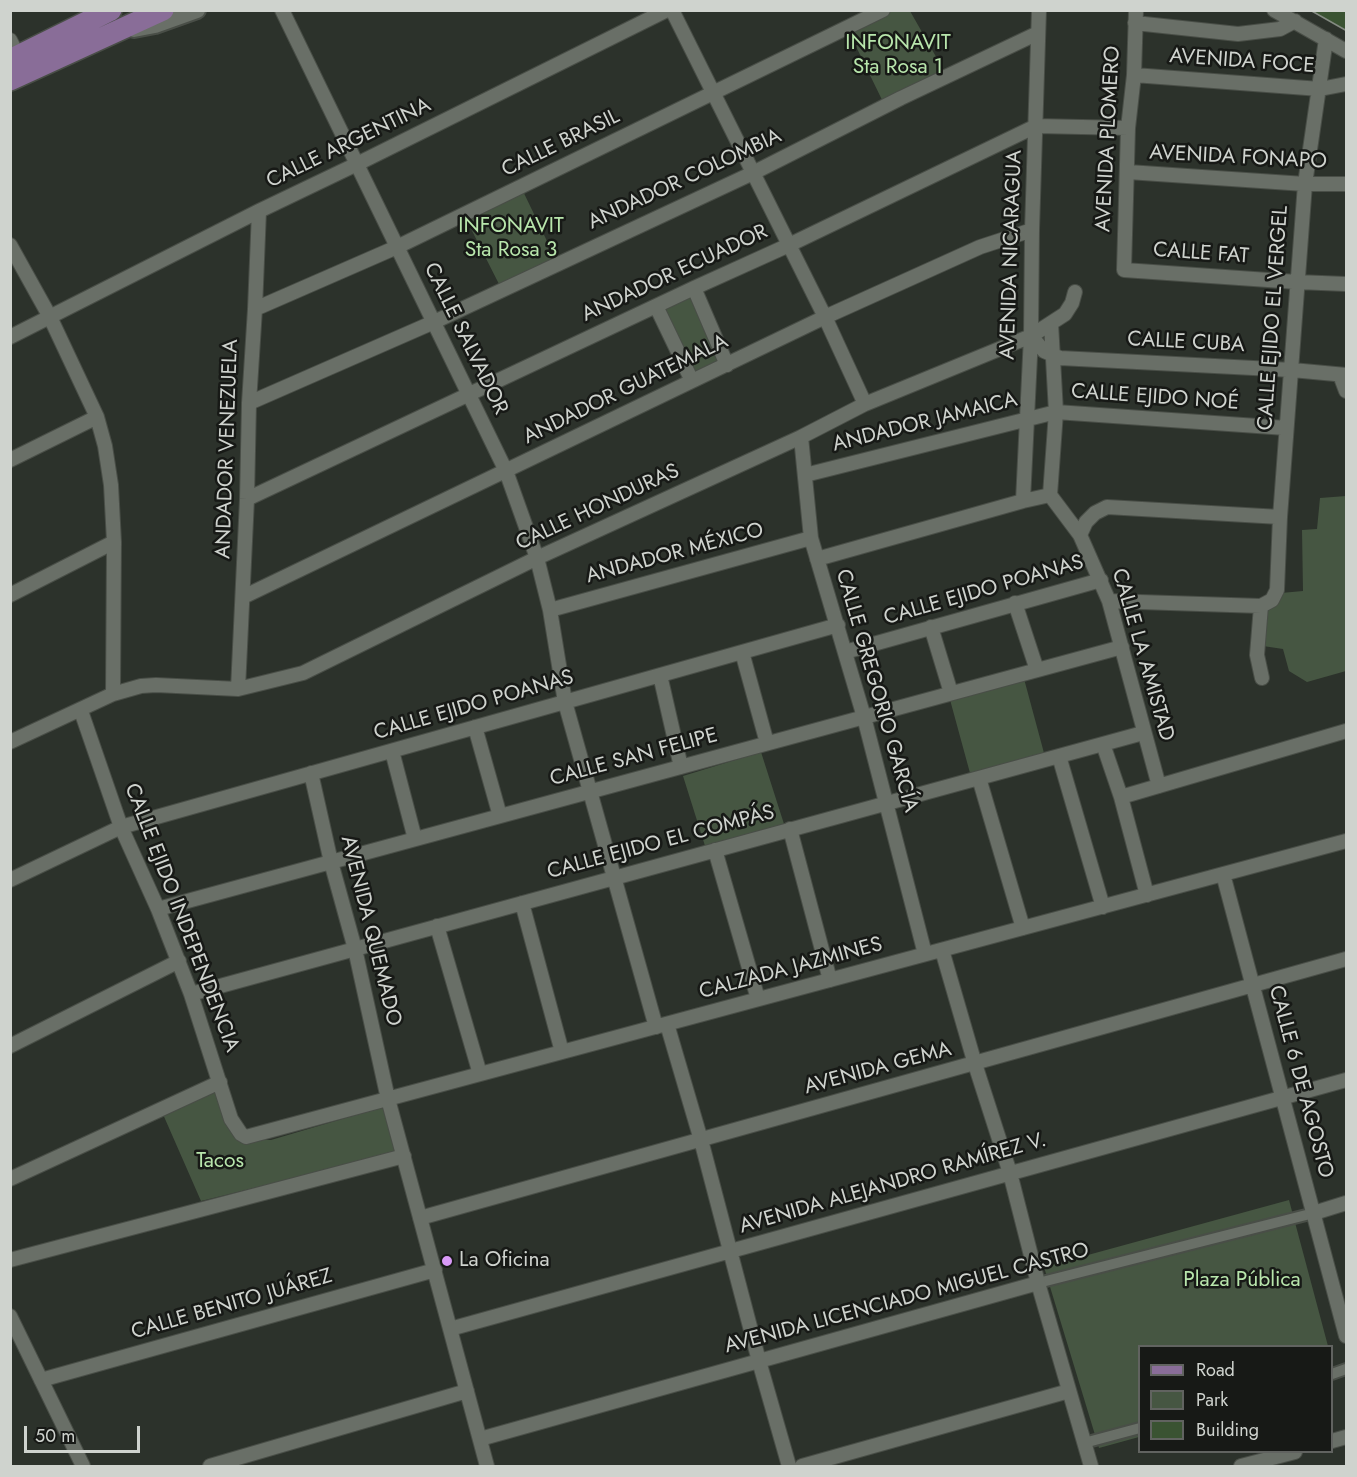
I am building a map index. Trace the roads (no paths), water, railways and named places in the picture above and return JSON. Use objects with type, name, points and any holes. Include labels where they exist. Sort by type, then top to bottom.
[{"type":"main road","points":[[13,52],[81,17],[111,10]]},
{"type":"main road","points":[[10,81],[164,10]]},
{"type":"street","points":[[124,30],[155,25],[197,10]]},
{"type":"street","name":"CALLE SALVADOR","points":[[282,10],[506,471],[537,558],[550,610],[565,702],[589,792],[661,1026],[701,1140],[789,1467]]},
{"type":"street","name":"CALLE ARGENTINA","points":[[10,337],[259,211],[667,10]]},
{"type":"street","points":[[672,10],[825,317],[865,404]]},
{"type":"street","name":"CALLE BRASIL","points":[[255,309],[398,248],[883,10]]},
{"type":"street","name":"AVENIDA NICARAGUA","points":[[1023,501],[1031,336],[1039,10]]},
{"type":"street","points":[[1274,10],[1347,51]]},
{"type":"street","points":[[1136,17],[1238,34],[1280,29],[1295,21]]},
{"type":"street","name":"AVENIDA PLOMERO","points":[[1124,270],[1128,128],[1134,75],[1136,17]]},
{"type":"street","name":"ANDADOR COLOMBIA","points":[[249,403],[434,322],[753,173],[1038,33]]},
{"type":"street","name":"CALLE EJIDO EL VERGEL","points":[[1262,678],[1257,655],[1266,603],[1278,581],[1280,517],[1305,184],[1326,39]]},
{"type":"street","name":"AVENIDA FOCE","points":[[1134,75],[1320,89],[1347,84]]},
{"type":"street","name":"ANDADOR ECUADOR","points":[[248,499],[789,245],[1036,126],[1128,128]]},
{"type":"street","name":"AVENIDA FONAPO","points":[[1128,172],[1305,184],[1347,184]]},
{"type":"street","name":"ANDADOR VENEZUELA","points":[[238,689],[259,211]]},
{"type":"street","name":"ANDADOR GUATEMALA","points":[[243,597],[825,317],[980,247],[1032,230]]},
{"type":"street","points":[[10,245],[50,317],[97,417],[105,446],[111,485],[114,542],[113,694]]},
{"type":"street","name":"CALLE FAT","points":[[1124,270],[1347,284]]},
{"type":"street","points":[[694,288],[727,365]]},
{"type":"street","name":"CALLE HONDURAS","points":[[10,742],[81,711],[113,694],[141,686],[238,689],[303,673],[537,558],[801,437],[865,404],[1031,336],[1065,314],[1072,303],[1075,292]]},
{"type":"street","points":[[656,306],[692,381]]},
{"type":"street","points":[[817,560],[1050,495],[1056,412],[1051,323]]},
{"type":"street","points":[[1031,336],[1044,351],[1052,354]]},
{"type":"street","name":"CALLE CUBA","points":[[1052,354],[1060,358],[1292,370],[1343,375]]},
{"type":"street","points":[[1343,375],[1347,391]]},
{"type":"street","name":"ANDADOR JAMAICA","points":[[805,475],[1056,412]]},
{"type":"street","name":"CALLE EJIDO NOÉ","points":[[1056,412],[1286,429]]},
{"type":"street","points":[[10,460],[97,417]]},
{"type":"street","name":"CALLE GREGORIO GARCÍA","points":[[801,437],[812,538],[817,560],[864,717],[925,954]]},
{"type":"street","name":"CALLE LA AMISTAD","points":[[1050,495],[1080,535],[1109,601],[1159,786]]},
{"type":"street","points":[[1080,535],[1086,522],[1095,513],[1107,507],[1280,517]]},
{"type":"street","name":"ANDADOR MÉXICO","points":[[550,610],[812,538]]},
{"type":"street","points":[[10,596],[114,542]]},
{"type":"street","name":"CALLE EJIDO POANAS","points":[[845,652],[1101,580]]},
{"type":"street","points":[[1109,601],[1266,603]]},
{"type":"street","points":[[1015,603],[1037,670]]},
{"type":"street","name":"CALLE EJIDO POANAS","points":[[10,880],[121,827],[838,625]]},
{"type":"street","points":[[931,627],[951,693]]},
{"type":"street","name":"CALLE SAN FELIPE","points":[[158,909],[1122,647]]},
{"type":"street","points":[[742,652],[767,743]]},
{"type":"street","points":[[660,675],[681,767]]},
{"type":"street","name":"CALLE EJIDO INDEPENDENCIA","points":[[81,711],[121,827],[158,909],[191,994],[231,1119],[241,1134],[246,1137]]},
{"type":"street","points":[[475,727],[500,816]]},
{"type":"street","points":[[1121,798],[1347,731]]},
{"type":"street","name":"CALLE EJIDO EL COMPÁS","points":[[191,994],[1143,733]]},
{"type":"street","points":[[1103,744],[1121,798],[1147,895]]},
{"type":"street","points":[[392,751],[415,839]]},
{"type":"street","points":[[1059,756],[1103,907]]},
{"type":"street","name":"AVENIDA QUEMADO","points":[[311,773],[331,862],[355,949],[388,1099],[487,1467]]},
{"type":"street","points":[[979,778],[1023,928]]},
{"type":"street","points":[[790,829],[830,980]]},
{"type":"street","name":"CALZADA JAZMINES","points":[[246,1137],[1347,841]]},
{"type":"street","points":[[715,850],[758,999]]},
{"type":"street","name":"CALLE 6 DE AGOSTO","points":[[1223,874],[1347,1336]]},
{"type":"street","points":[[522,903],[562,1052]]},
{"type":"street","points":[[437,926],[480,1074]]},
{"type":"street","points":[[942,950],[1010,1173],[1038,1283],[1091,1467]]},
{"type":"street","name":"AVENIDA GEMA","points":[[420,1218],[1347,959]]},
{"type":"street","points":[[10,1046],[178,961]]},
{"type":"street","name":"AVENIDA ALEJANDRO RAMÍREZ V.","points":[[450,1329],[1347,1080]]},
{"type":"street","points":[[10,1179],[220,1082]]},
{"type":"street","points":[[10,1260],[404,1156]]},
{"type":"street","name":"AVENIDA LICENCIADO MIGUEL CASTRO","points":[[480,1439],[1038,1283],[1347,1203]]},
{"type":"street","name":"CALLE BENITO JUÁREZ","points":[[41,1380],[435,1270]]},
{"type":"street","points":[[10,1316],[83,1467]]},
{"type":"street","points":[[802,1467],[1069,1390]]},
{"type":"street","points":[[210,1467],[467,1391]]},
{"type":"street","points":[[1084,1443],[1138,1429]]},
{"type":"street","points":[[1241,1467],[1291,1453]]},
{"type":"place","name":"La Oficina","points":[[447,1261]]},
{"type":"park label","name":"INFONAVIT Sta Rosa 1","points":[[898,56]]},
{"type":"park label","name":"INFONAVIT Sta Rosa 3","points":[[511,239]]},
{"type":"park label","name":"Tacos","points":[[220,1162]]},
{"type":"park label","name":"Plaza Pública","points":[[1242,1281]]}]
